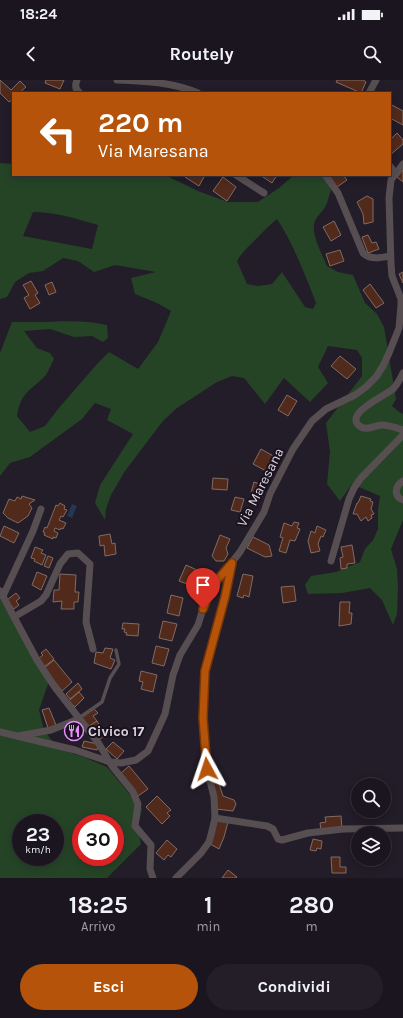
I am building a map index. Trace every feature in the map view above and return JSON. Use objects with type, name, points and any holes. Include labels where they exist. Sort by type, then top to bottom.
[{"type":"street","points":[[77,80],[75,85],[79,92]]},
{"type":"street","points":[[117,80],[158,82],[174,85],[195,92]]},
{"type":"street","points":[[370,92],[376,80]]},
{"type":"street","name":"Via Maresana","points":[[110,762],[121,763],[136,760],[148,751],[165,714],[173,675],[180,655],[198,625],[206,599],[212,586],[240,552],[264,512],[270,494],[293,449],[312,421],[326,409],[355,395],[366,387],[376,377],[383,366],[399,328],[402,305],[392,276],[390,256],[389,198],[391,180],[403,164]]},
{"type":"street","points":[[391,167],[396,173]]},
{"type":"street","points":[[238,176],[264,193]]},
{"type":"street","points":[[326,176],[338,193],[363,253],[370,258],[390,256]]},
{"type":"street","points":[[399,328],[403,335]]},
{"type":"street","points":[[403,373],[393,389],[357,414],[356,423],[366,429],[382,425],[403,430]]},
{"type":"street","points":[[331,561],[349,499],[354,488],[361,478],[403,435]]},
{"type":"street","points":[[403,481],[397,486],[396,495],[403,500]]},
{"type":"street","points":[[41,509],[33,531],[2,594],[37,660],[54,686],[99,744],[110,762],[133,792],[138,804],[135,826],[150,845],[150,869],[153,878]]},
{"type":"street","points":[[14,617],[41,601],[46,595],[60,564],[68,554],[78,553],[90,564],[86,622],[93,649]]},
{"type":"street","points":[[176,878],[201,853],[209,842],[215,818],[214,797],[207,769],[203,718],[205,671],[225,597],[232,563]]},
{"type":"street","points":[[15,736],[51,730],[79,718]]},
{"type":"street","points":[[0,732],[75,750],[110,762]]},
{"type":"street","points":[[215,818],[267,826],[273,829],[278,839],[282,840],[308,833],[343,829],[403,828]]},
{"type":"lane","points":[[168,80],[174,85]]},
{"type":"lane","points":[[79,718],[102,702],[110,678],[119,664],[116,650]]},
{"type":"green space","points":[[0,163],[12,164],[12,176],[167,176],[198,191],[228,202],[258,202],[279,188],[293,176],[321,176],[327,182],[331,190],[326,205],[314,224],[314,234],[327,266],[338,272],[353,275],[365,303],[377,314],[384,327],[396,399],[392,406],[403,414],[403,520],[391,549],[397,569],[398,588],[397,614],[393,625],[382,600],[370,588],[342,593],[308,594],[305,585],[311,576],[336,572],[360,562],[365,549],[373,540],[378,529],[378,509],[380,496],[352,484],[340,501],[327,484],[330,452],[326,423],[362,376],[362,358],[357,350],[328,346],[318,367],[328,383],[310,402],[284,378],[265,404],[244,378],[232,376],[217,382],[177,408],[163,421],[125,471],[111,495],[106,509],[105,520],[95,503],[100,485],[133,434],[107,420],[111,409],[95,403],[82,419],[30,457],[10,463],[0,476],[0,353],[12,322],[80,321],[107,325],[108,338],[103,342],[92,336],[74,337],[50,329],[24,331],[37,348],[50,353],[54,359],[45,376],[24,397],[17,416],[30,432],[45,426],[58,409],[109,352],[138,369],[158,342],[171,311],[157,303],[135,294],[131,278],[156,272],[115,265],[94,272],[78,261],[63,258],[43,271],[29,273],[15,282],[7,297],[0,299]],"holes":[[[33,212],[42,212],[74,218],[98,225],[92,249],[23,236]],[[277,219],[294,250],[316,303],[313,309],[305,307],[282,272],[272,284],[258,286],[247,284],[237,261],[246,249]]]},
{"type":"green space","points":[[0,599],[49,681],[39,710],[44,730],[58,749],[84,757],[107,767],[142,809],[138,827],[141,844],[124,861],[124,814],[72,814],[72,866],[119,866],[107,878],[0,878]]},
{"type":"water","points":[[72,504],[77,506],[72,518],[67,516]]},
{"type":"building","points":[[0,80],[11,90],[20,81],[26,87],[20,92],[12,92],[12,100],[9,102],[0,93]]},
{"type":"building","points":[[46,80],[64,80],[60,89],[45,83]]},
{"type":"building","points":[[337,80],[363,80],[366,82],[361,92],[359,92],[336,82]]},
{"type":"building","points":[[391,105],[403,111],[403,125],[391,119]]},
{"type":"building","points":[[397,133],[403,140],[403,144],[391,154],[391,139]]},
{"type":"building","points":[[403,170],[403,182],[397,177]]},
{"type":"building","points":[[186,176],[204,176],[199,186]]},
{"type":"building","points":[[262,176],[276,176],[272,183]]},
{"type":"building","points":[[330,176],[344,176],[347,180],[337,187]]},
{"type":"building","points":[[223,177],[236,187],[227,201],[213,191]]},
{"type":"building","points":[[367,196],[373,199],[373,222],[364,224],[363,214],[357,202]]},
{"type":"building","points":[[334,221],[341,235],[331,241],[323,227]]},
{"type":"building","points":[[368,235],[372,243],[376,242],[379,249],[368,253],[362,237]]},
{"type":"building","points":[[340,250],[344,261],[330,266],[326,254]]},
{"type":"building","points":[[403,272],[403,283],[399,274]]},
{"type":"building","points":[[31,281],[38,293],[35,295],[40,303],[30,309],[24,298],[29,295],[23,285]]},
{"type":"building","points":[[52,282],[56,292],[49,295],[45,285]]},
{"type":"building","points":[[370,284],[384,303],[376,308],[363,290]]},
{"type":"building","points":[[340,356],[356,369],[347,379],[331,366]]},
{"type":"building","points":[[287,395],[297,401],[288,416],[278,410]]},
{"type":"building","points":[[261,449],[275,457],[266,471],[253,464]]},
{"type":"building","points":[[213,478],[228,479],[227,490],[212,489]]},
{"type":"building","points":[[254,482],[265,486],[262,497],[251,493]]},
{"type":"building","points":[[22,496],[35,500],[29,504],[32,508],[28,516],[18,523],[8,518],[3,513],[9,499],[15,501],[17,497],[21,499]]},
{"type":"building","points":[[361,496],[371,499],[370,501],[373,502],[371,509],[374,514],[371,515],[372,518],[368,521],[366,517],[361,521],[357,514],[353,514]]},
{"type":"building","points":[[235,497],[244,499],[240,512],[231,510]]},
{"type":"building","points":[[60,503],[65,506],[64,509],[67,510],[63,517],[61,516],[59,520],[66,523],[63,529],[61,528],[60,530],[55,528],[54,531],[58,533],[56,538],[53,537],[53,539],[44,535],[45,533],[43,532],[45,527],[47,528],[56,505],[58,506]]},
{"type":"building","points":[[294,522],[299,523],[297,528],[300,529],[295,541],[290,540],[286,553],[279,551],[283,538],[280,537],[284,523],[292,526]]},
{"type":"building","points":[[4,526],[19,533],[14,543],[0,536]]},
{"type":"building","points":[[317,526],[326,530],[323,537],[321,536],[318,544],[320,551],[311,553],[308,541],[311,531],[315,533]]},
{"type":"building","points":[[110,534],[112,544],[115,543],[116,554],[105,556],[104,545],[100,546],[99,536]]},
{"type":"building","points":[[220,535],[230,539],[226,548],[228,554],[224,561],[216,561],[212,556]]},
{"type":"building","points":[[253,537],[269,545],[272,556],[265,557],[247,548]]},
{"type":"building","points":[[352,545],[355,563],[347,564],[347,568],[341,569],[340,558],[343,557],[341,547]]},
{"type":"building","points":[[35,547],[43,550],[41,553],[46,555],[42,565],[34,561],[35,559],[31,558]]},
{"type":"building","points":[[48,556],[53,558],[49,568],[44,566]]},
{"type":"building","points":[[186,565],[197,570],[190,585],[179,581]]},
{"type":"building","points":[[37,572],[47,576],[41,590],[32,585]]},
{"type":"building","points":[[60,574],[76,575],[75,592],[79,592],[78,602],[74,602],[74,609],[61,609],[62,601],[53,602],[54,590],[59,590]]},
{"type":"building","points":[[243,574],[253,576],[249,597],[244,595],[243,598],[237,596]]},
{"type":"building","points":[[294,586],[296,601],[283,603],[281,587]]},
{"type":"building","points":[[16,593],[20,598],[16,601],[19,605],[14,609],[7,600]]},
{"type":"building","points":[[171,595],[183,598],[179,616],[167,613]]},
{"type":"building","points":[[340,602],[350,602],[349,613],[352,613],[351,624],[339,626]]},
{"type":"building","points":[[163,621],[177,624],[172,641],[159,638]]},
{"type":"building","points":[[123,623],[139,624],[138,636],[126,635],[127,633],[124,632],[125,629],[122,629]]},
{"type":"building","points":[[156,646],[169,649],[164,666],[152,663]]},
{"type":"building","points":[[105,648],[113,649],[110,658],[115,660],[111,669],[94,663],[96,652],[103,653]]},
{"type":"building","points":[[46,649],[54,659],[44,667],[38,659],[43,655],[41,653]]},
{"type":"building","points":[[54,660],[72,682],[62,691],[44,668]]},
{"type":"building","points":[[141,671],[157,675],[153,692],[141,689],[143,682],[139,681]]},
{"type":"building","points":[[78,683],[82,689],[70,699],[66,694]]},
{"type":"building","points":[[79,692],[84,698],[75,707],[69,701]]},
{"type":"building","points":[[49,708],[56,725],[48,728],[42,710]]},
{"type":"building","points":[[94,709],[98,713],[93,716],[97,721],[88,727],[81,718]]},
{"type":"building","points":[[97,721],[105,735],[98,741],[88,727]]},
{"type":"building","name":"Civico 17","points":[[80,725],[81,735],[68,737],[66,726]]},
{"type":"building","points":[[84,741],[98,744],[97,750],[82,747]]},
{"type":"building","points":[[113,742],[124,751],[117,759],[106,749]]},
{"type":"building","points":[[129,766],[148,789],[138,796],[120,774]]},
{"type":"building","points":[[213,767],[223,796],[234,800],[236,804],[233,811],[216,809],[208,768]]},
{"type":"building","points":[[157,796],[171,810],[167,813],[170,816],[162,824],[146,807]]},
{"type":"building","points":[[341,816],[342,829],[321,830],[320,823],[326,822],[325,817]]},
{"type":"building","points":[[216,820],[228,822],[219,849],[210,844]]},
{"type":"building","points":[[313,839],[322,841],[321,849],[317,848],[316,851],[310,850]]},
{"type":"building","points":[[167,840],[177,849],[171,857],[168,855],[164,860],[156,853]]},
{"type":"building","points":[[331,857],[340,857],[340,867],[346,867],[346,873],[332,873]]},
{"type":"building","points":[[228,870],[237,877],[222,878]]},
{"type":"place","name":"Civico 17","points":[[74,731]]},
{"type":"route","points":[[203,609],[212,586],[232,563],[225,597],[205,671],[203,718],[207,769]]}]
